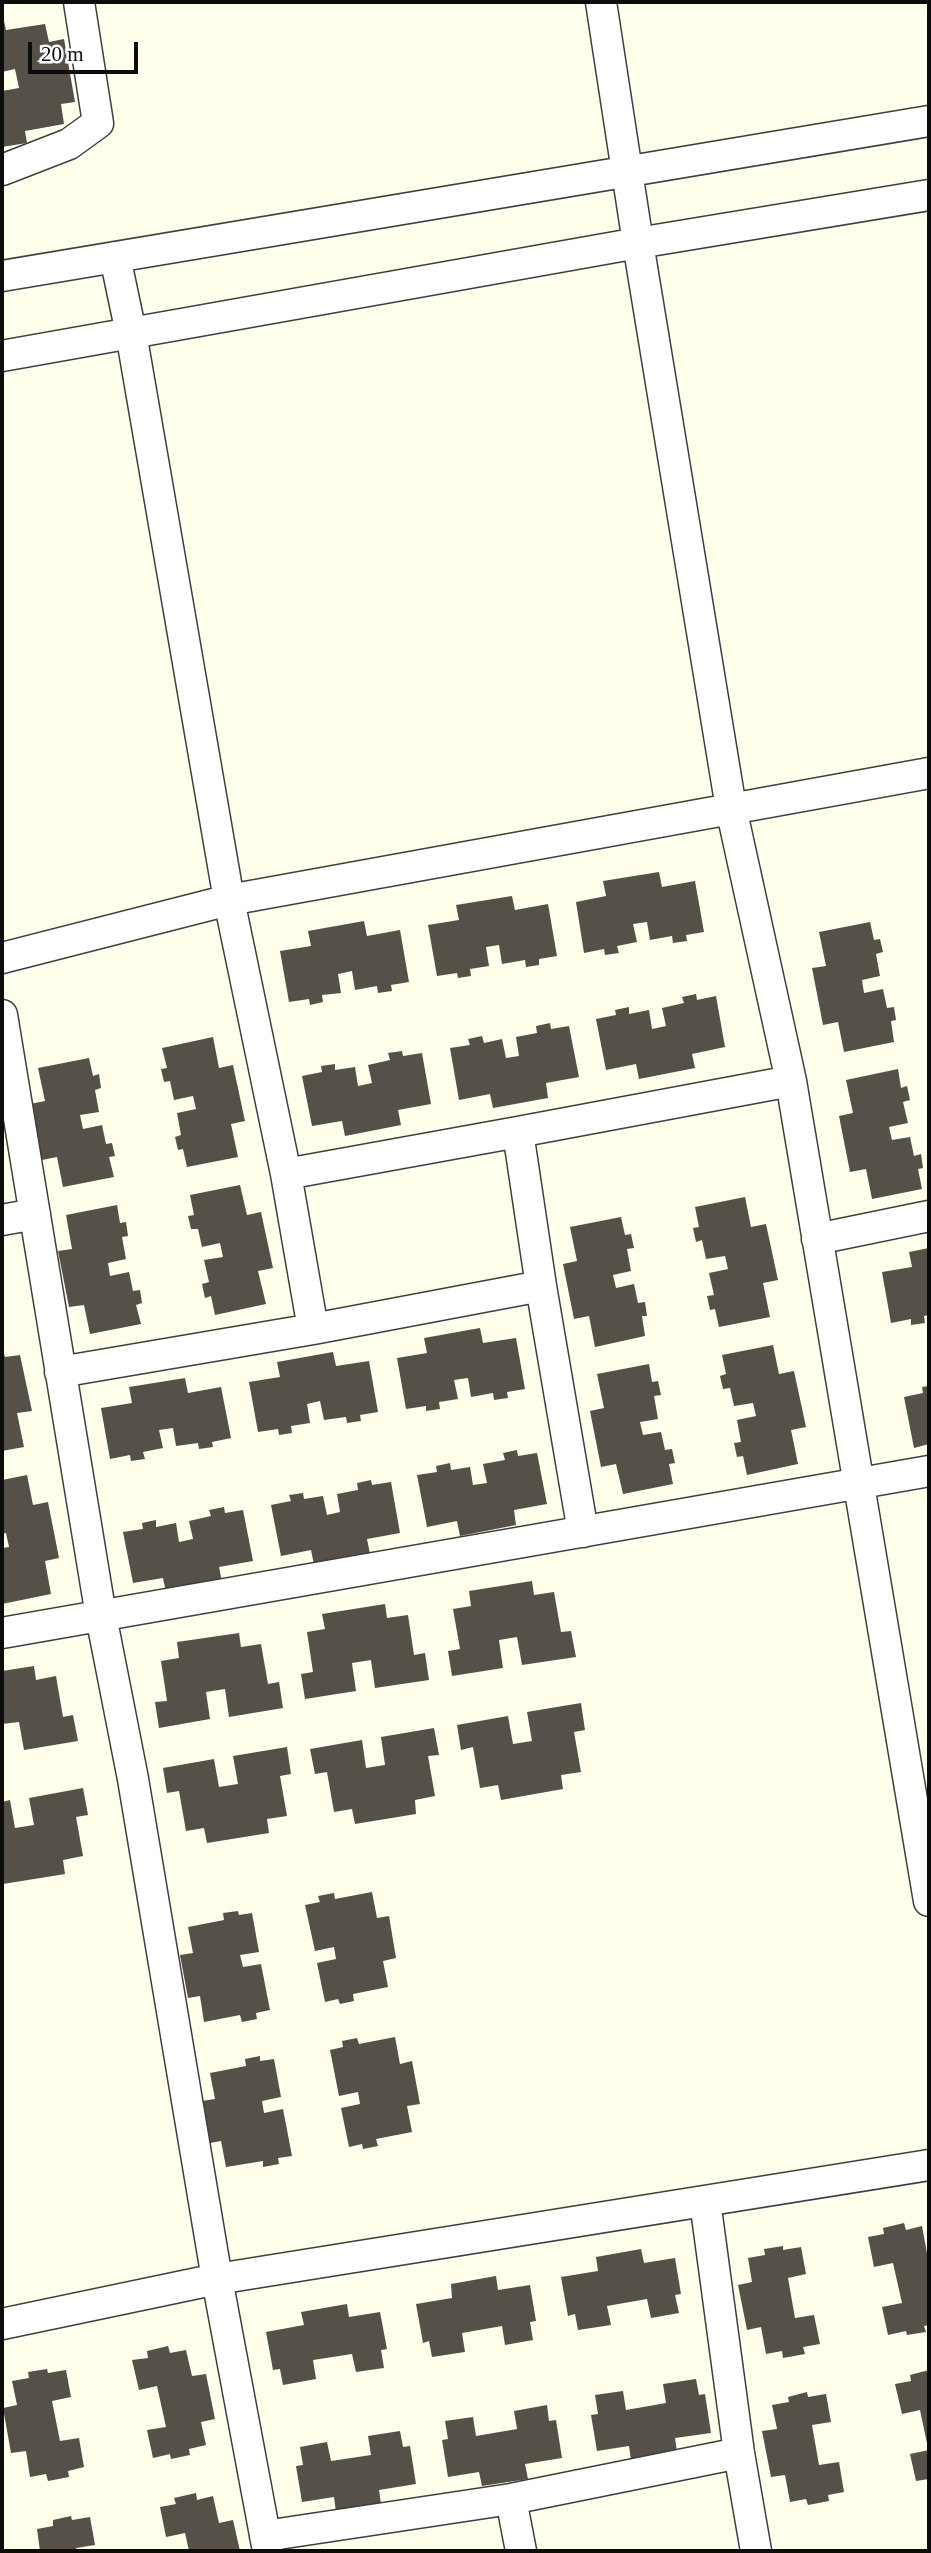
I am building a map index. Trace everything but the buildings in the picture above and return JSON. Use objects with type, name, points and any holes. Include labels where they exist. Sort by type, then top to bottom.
[{"type":"street","points":[[2,170],[69,144],[98,123],[79,2]]},
{"type":"street","points":[[601,2],[731,808],[791,1081],[928,1892]]},
{"type":"street","points":[[2,275],[929,121]]},
{"type":"street","points":[[2,356],[638,243],[929,195]]},
{"type":"street","points":[[115,257],[131,333],[229,900],[286,1174],[313,1329]]},
{"type":"street","points":[[2,958],[229,900],[929,773]]},
{"type":"street","points":[[2,1015],[101,1616],[136,1793],[217,2279],[266,2544],[739,2453]]},
{"type":"street","points":[[286,1174],[791,1081]]},
{"type":"street","points":[[519,1132],[541,1286],[583,1532]]},
{"type":"street","points":[[2,1220],[35,1214]]},
{"type":"street","points":[[817,1239],[929,1216]]},
{"type":"street","points":[[60,1372],[313,1329],[541,1286]]},
{"type":"street","points":[[2,1633],[929,1471]]},
{"type":"street","points":[[2,2324],[217,2279],[929,2165]]},
{"type":"street","points":[[705,2201],[739,2453],[756,2551]]},
{"type":"street","points":[[511,2499],[521,2551]]}]
